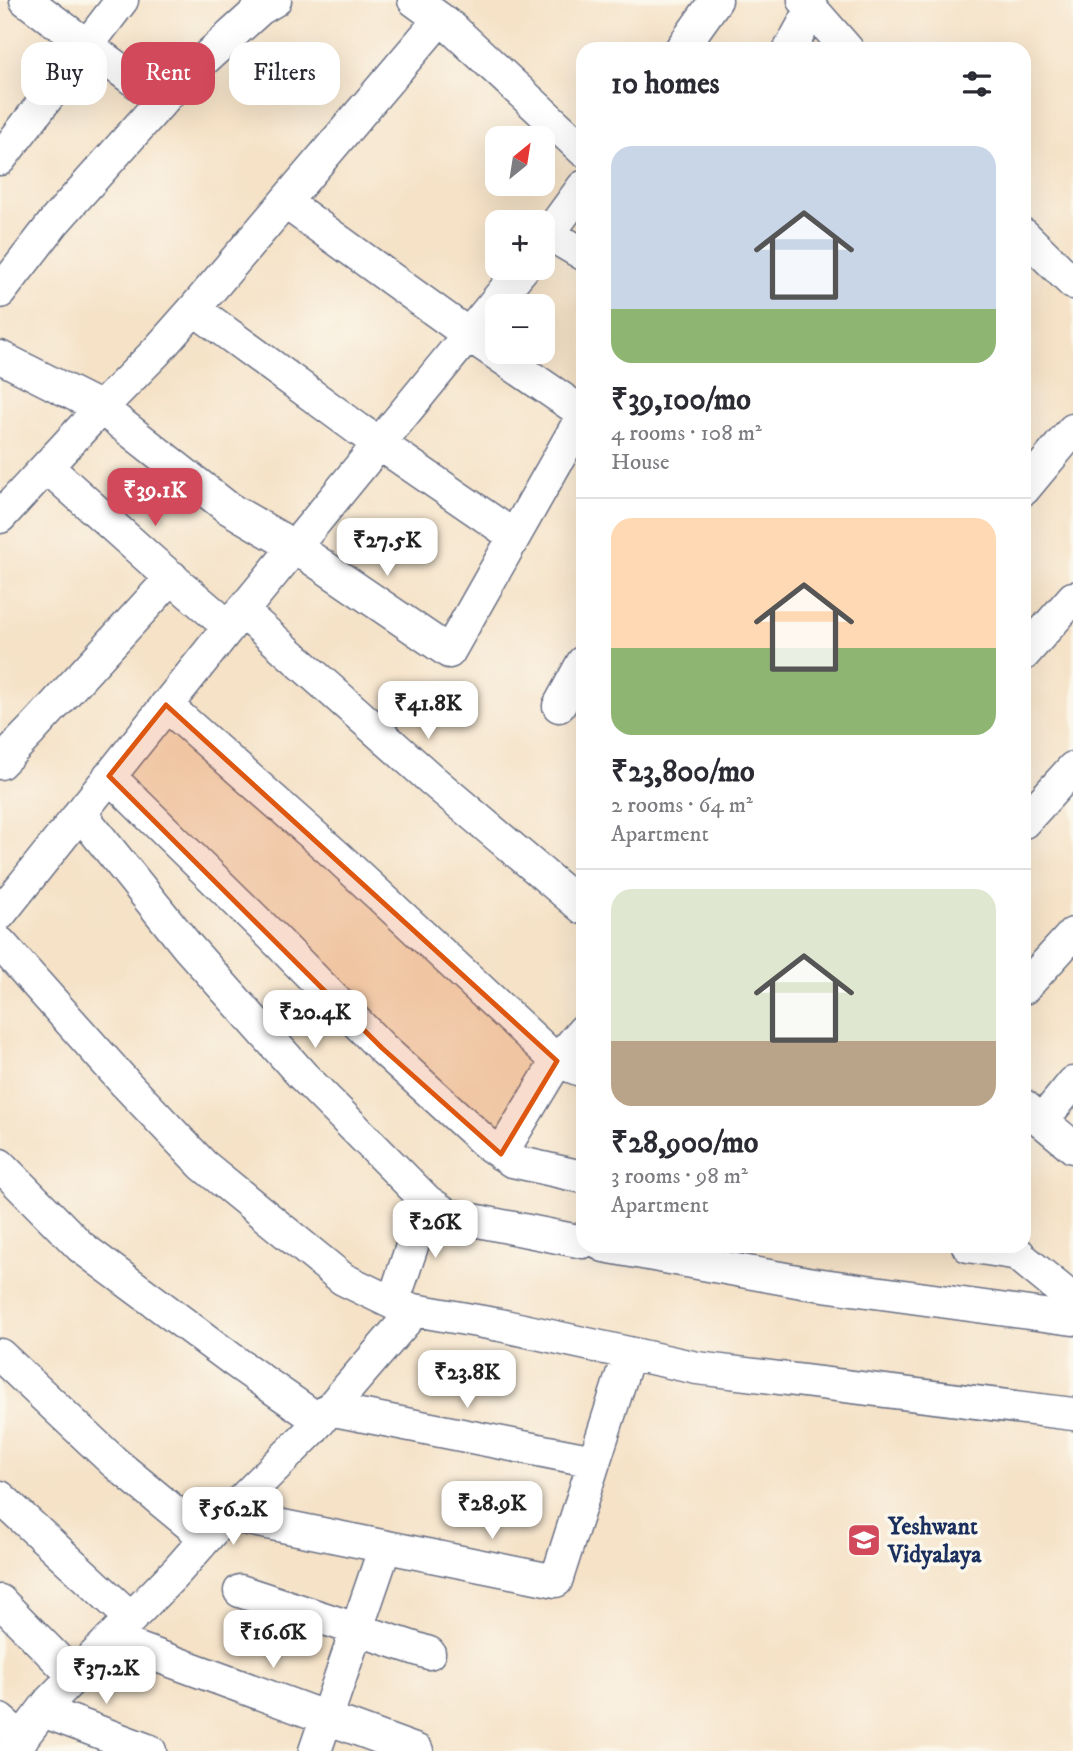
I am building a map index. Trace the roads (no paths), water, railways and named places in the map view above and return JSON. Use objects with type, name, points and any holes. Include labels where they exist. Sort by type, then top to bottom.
[{"type":"street","points":[[26,0],[84,42]]},
{"type":"street","points":[[90,42],[122,0]]},
{"type":"street","points":[[215,49],[260,9],[275,0]]},
{"type":"street","points":[[414,0],[452,28],[576,143]]},
{"type":"street","points":[[686,42],[716,0]]},
{"type":"street","points":[[793,42],[808,5],[840,42]]},
{"type":"street","points":[[0,517],[194,309],[440,19]]},
{"type":"street","points":[[107,59],[121,70]]},
{"type":"street","points":[[0,159],[42,105]]},
{"type":"street","points":[[0,292],[55,221],[158,105]]},
{"type":"street","points":[[555,226],[576,197]]},
{"type":"street","points":[[285,202],[468,335],[576,409]]},
{"type":"street","points":[[555,242],[576,251]]},
{"type":"street","points":[[1031,252],[1073,283]]},
{"type":"street","points":[[0,914],[166,705],[513,280]]},
{"type":"street","points":[[194,309],[379,444],[514,536]]},
{"type":"street","points":[[0,357],[101,408],[228,508],[295,547],[449,652],[576,426]]},
{"type":"street","points":[[1031,481],[1073,430]]},
{"type":"street","points":[[47,467],[172,577],[236,619],[576,901]]},
{"type":"street","points":[[0,763],[172,577]]},
{"type":"street","points":[[1031,646],[1073,598]]},
{"type":"street","points":[[559,706],[576,675]]},
{"type":"street","points":[[166,705],[570,1066],[501,1154]]},
{"type":"street","points":[[1031,814],[1073,768]]},
{"type":"street","points":[[109,776],[382,1048],[486,1143],[512,1161],[576,1175]]},
{"type":"street","points":[[80,813],[196,956],[302,1075],[427,1201],[448,1215],[576,1241]]},
{"type":"street","points":[[1031,980],[1073,934]]},
{"type":"street","points":[[0,943],[126,1084],[203,1165],[343,1279],[404,1306],[697,1368],[1073,1414]]},
{"type":"street","points":[[1073,1083],[1033,1113],[1073,1147]]},
{"type":"street","points":[[0,1165],[81,1247],[237,1363],[325,1415],[594,1461]]},
{"type":"street","points":[[11,1737],[43,1711],[325,1415],[404,1306],[427,1201]]},
{"type":"street","points":[[643,1253],[808,1283],[1073,1319]]},
{"type":"street","points":[[1017,1253],[1073,1300]]},
{"type":"street","points":[[228,1515],[556,1581],[629,1353]]},
{"type":"street","points":[[0,1355],[114,1462],[206,1538]]},
{"type":"street","points":[[0,1497],[121,1629],[326,1718],[417,1751]]},
{"type":"street","points":[[315,1751],[385,1547]]},
{"type":"street","points":[[240,1591],[429,1653]]},
{"type":"street","points":[[0,1601],[75,1677]]},
{"type":"street","points":[[43,1711],[150,1751]]},
{"type":"place","name":"Yeshwant Vidyalaya","points":[[864,1540]]}]
